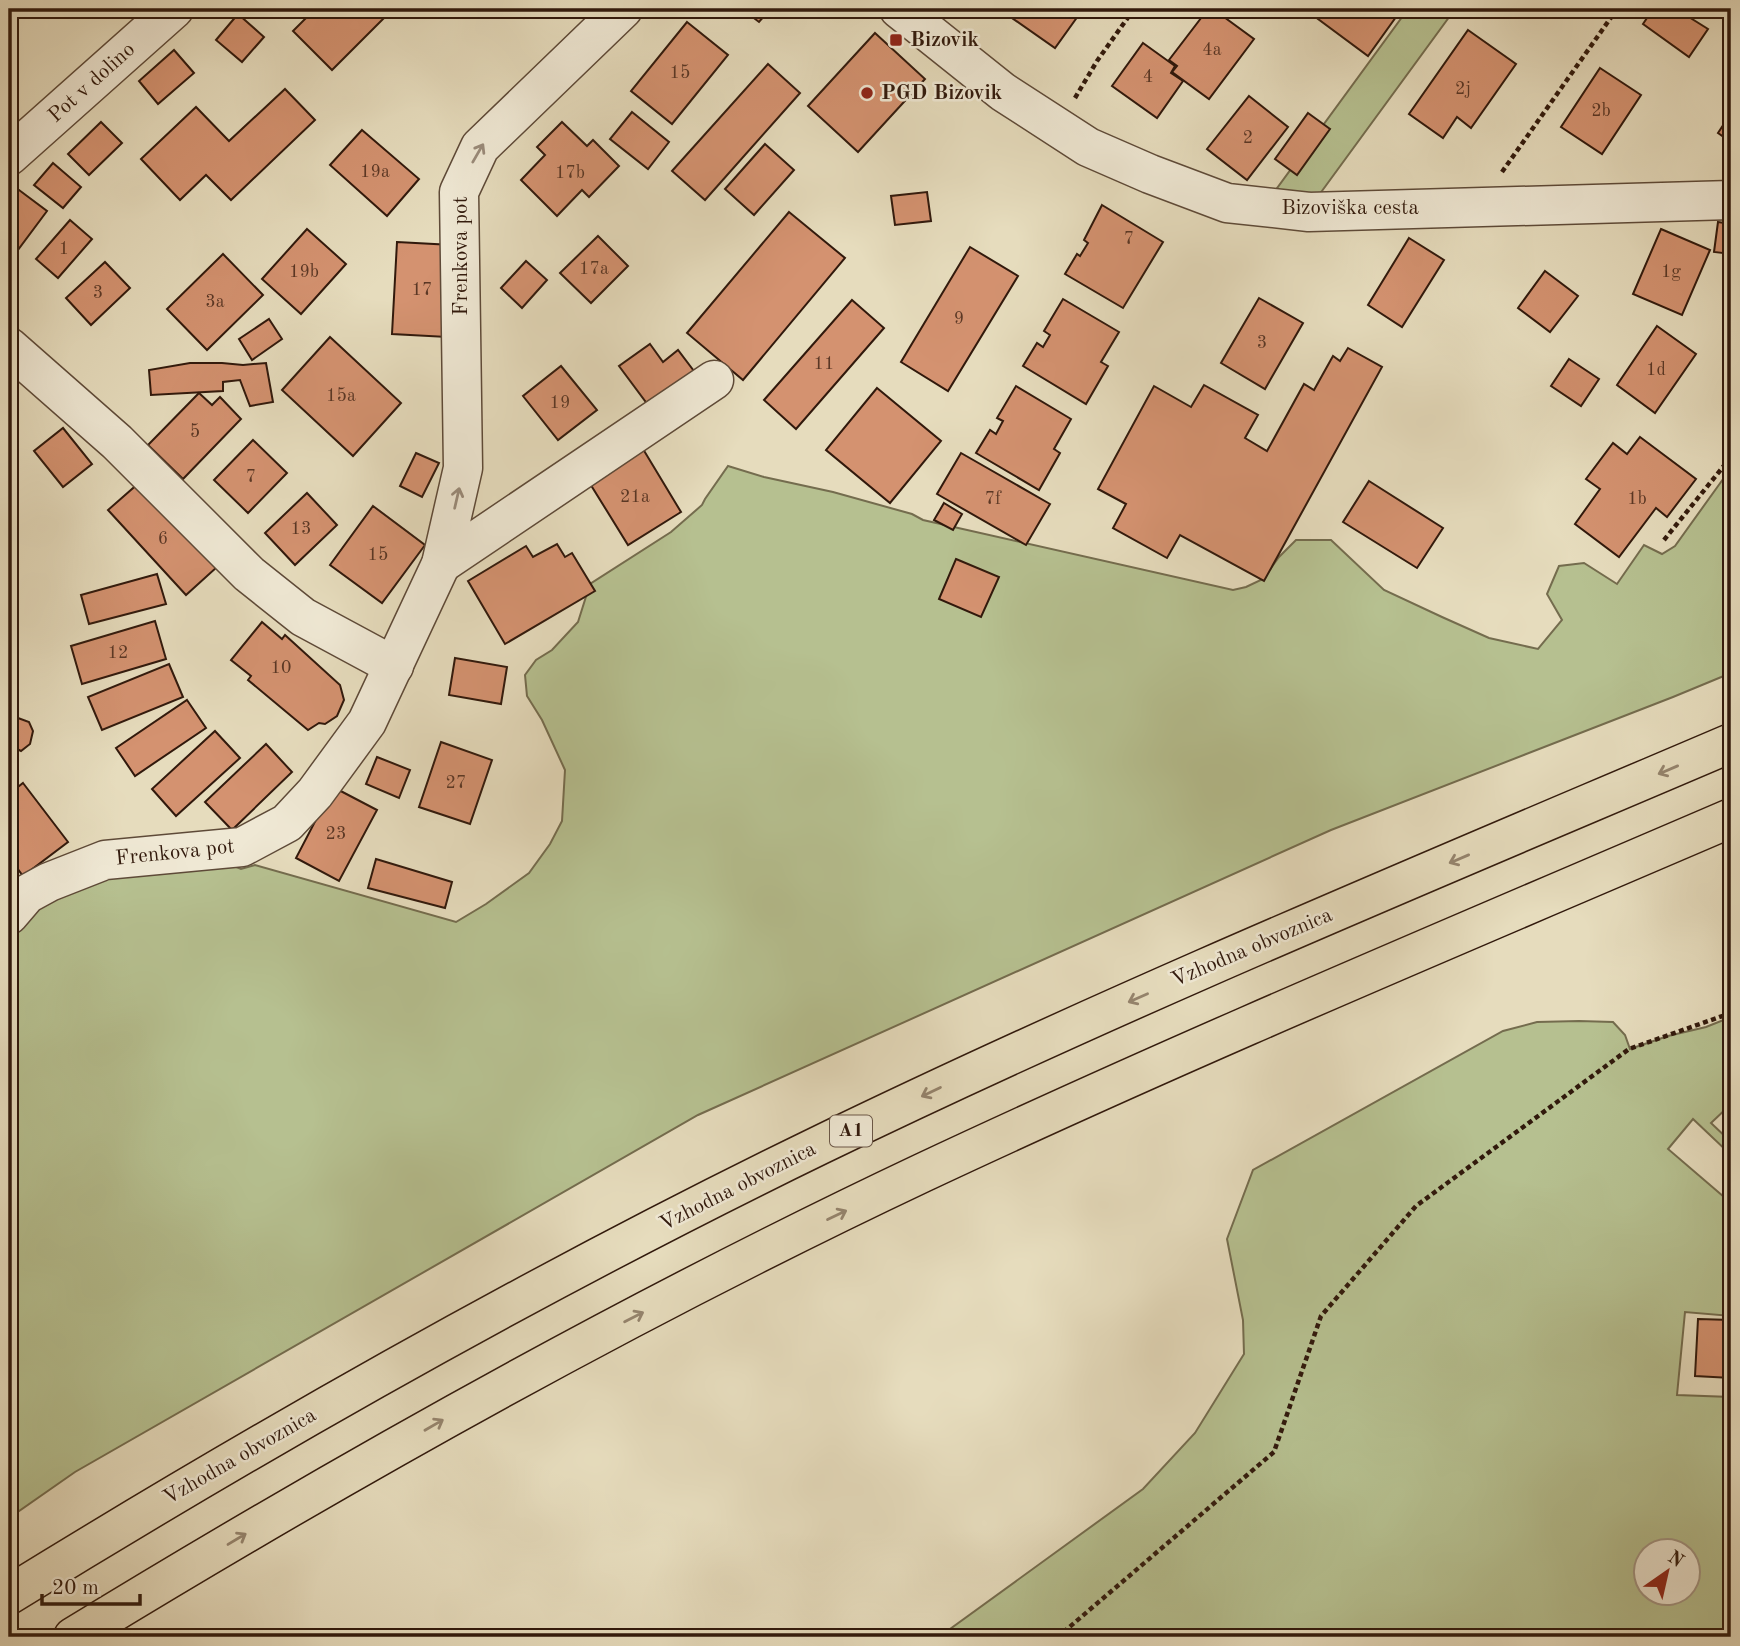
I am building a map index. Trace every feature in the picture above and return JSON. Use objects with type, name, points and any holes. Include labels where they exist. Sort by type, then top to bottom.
[{"type":"highway","name":"Vzhodna obvoznica","points":[[9,1595],[280,1432],[496,1311],[817,1147],[1132,1000],[1731,743]]},
{"type":"highway","points":[[73,1637],[300,1501],[454,1413],[763,1251],[921,1173],[1130,1078],[1731,818]]},
{"type":"street","name":"Pot v dolino","points":[[9,156],[174,9]]},
{"type":"street","name":"Frenkova pot","points":[[9,915],[27,894],[49,882],[105,860],[242,847],[287,823],[315,793],[367,722],[441,564],[464,468],[459,192],[480,147],[623,9]]},
{"type":"street","name":"Bizoviška cesta","points":[[898,9],[1003,92],[1088,147],[1227,203],[1309,212],[1731,200]]},
{"type":"street","points":[[9,347],[117,442],[249,574],[303,617],[394,666]]},
{"type":"street","points":[[441,564],[714,380]]},
{"type":"path","points":[[1058,127],[1097,61],[1134,9]]},
{"type":"path","points":[[1477,207],[1617,9]]},
{"type":"path","points":[[1664,540],[1731,457]]},
{"type":"path","points":[[1038,1637],[1066,1630],[1274,1452],[1321,1316],[1416,1206],[1629,1049],[1731,1013]]},
{"type":"green space","points":[[1408,9],[1455,9],[1319,195],[1275,191]]},
{"type":"green space","points":[[728,466],[833,492],[912,514],[923,520],[1233,590],[1263,579],[1296,540],[1331,540],[1384,590],[1489,638],[1538,649],[1562,620],[1547,594],[1559,566],[1584,563],[1617,584],[1644,545],[1662,554],[1675,546],[1731,468],[1731,673],[1331,830],[698,1115],[75,1472],[9,1518],[9,943],[16,927],[42,899],[94,873],[214,858],[241,869],[255,865],[456,922],[486,904],[529,873],[550,844],[562,821],[565,770],[542,720],[527,696],[525,675],[536,660],[552,650],[578,622],[590,584],[671,532],[702,505]]},
{"type":"green space","points":[[1731,1017],[1731,1104],[1711,1123],[1731,1142],[1731,1155],[1693,1119],[1668,1149],[1731,1203],[1731,1316],[1685,1312],[1677,1395],[1731,1397],[1731,1637],[939,1637],[1143,1489],[1195,1433],[1244,1354],[1243,1320],[1227,1239],[1253,1170],[1503,1031],[1537,1022],[1613,1022],[1625,1035],[1630,1049],[1706,1027]]},
{"type":"building","points":[[315,9],[372,9],[383,19],[332,70],[293,31]]},
{"type":"building","points":[[742,9],[770,9],[759,22]]},
{"type":"building","points":[[999,9],[1083,9],[1055,48]]},
{"type":"building","points":[[1208,9],[1213,9],[1254,39],[1209,99],[1172,72],[1177,66],[1169,60]]},
{"type":"building","points":[[1319,9],[1385,9],[1396,17],[1368,56],[1314,16]]},
{"type":"building","points":[[1653,9],[1676,9],[1708,29],[1689,57],[1643,24]]},
{"type":"building","points":[[238,14],[264,37],[242,62],[216,40]]},
{"type":"building","points":[[687,22],[728,55],[672,124],[631,91]]},
{"type":"building","points":[[1468,30],[1516,64],[1471,128],[1457,117],[1443,138],[1409,114]]},
{"type":"building","name":"PGD Bizovik","points":[[875,33],[925,79],[858,152],[808,106]]},
{"type":"building","points":[[1143,43],[1175,66],[1171,73],[1183,81],[1157,118],[1112,86]]},
{"type":"building","points":[[174,50],[194,73],[158,104],[139,81]]},
{"type":"building","points":[[768,64],[800,93],[705,200],[672,171]]},
{"type":"building","points":[[1600,68],[1641,95],[1602,154],[1561,127]]},
{"type":"building","points":[[285,89],[315,120],[231,200],[206,175],[180,200],[141,159],[196,107],[229,141]]},
{"type":"building","points":[[1249,96],[1288,127],[1247,180],[1207,149]]},
{"type":"building","points":[[632,112],[669,142],[648,169],[610,139]]},
{"type":"building","points":[[1308,113],[1330,129],[1297,175],[1275,159]]},
{"type":"building","points":[[1731,113],[1731,142],[1718,133]]},
{"type":"building","points":[[101,122],[122,143],[89,175],[68,154]]},
{"type":"building","points":[[562,122],[587,146],[593,140],[619,166],[589,197],[582,190],[557,216],[521,180],[545,155],[537,147]]},
{"type":"building","points":[[362,130],[419,179],[387,216],[330,165]]},
{"type":"building","points":[[765,144],[794,170],[754,215],[725,189]]},
{"type":"building","points":[[53,163],[81,187],[63,208],[34,185]]},
{"type":"building","points":[[15,187],[47,211],[9,262],[9,195]]},
{"type":"building","points":[[927,192],[931,221],[895,225],[891,196]]},
{"type":"building","points":[[1102,205],[1163,242],[1123,308],[1065,274],[1077,254],[1080,256],[1088,243],[1084,240]]},
{"type":"building","points":[[789,212],[845,258],[743,380],[687,333]]},
{"type":"building","points":[[70,220],[92,239],[58,278],[36,259]]},
{"type":"building","points":[[1718,222],[1731,224],[1731,254],[1714,252]]},
{"type":"building","points":[[307,229],[346,264],[301,314],[262,279]]},
{"type":"building","points":[[1661,229],[1710,250],[1682,315],[1633,294]]},
{"type":"building","points":[[598,236],[628,266],[591,303],[560,273]]},
{"type":"building","points":[[1409,238],[1444,260],[1402,327],[1368,305]]},
{"type":"building","points":[[397,242],[452,245],[447,337],[392,334]]},
{"type":"building","points":[[970,247],[1018,276],[948,391],[901,362]]},
{"type":"building","points":[[223,254],[263,295],[207,350],[167,309]]},
{"type":"building","points":[[526,261],[547,280],[522,308],[501,288]]},
{"type":"building","points":[[105,262],[130,288],[91,325],[66,298]]},
{"type":"building","points":[[1545,271],[1578,296],[1550,332],[1518,308]]},
{"type":"building","points":[[1259,298],[1303,323],[1265,389],[1221,363]]},
{"type":"building","points":[[1063,299],[1119,332],[1101,362],[1108,366],[1086,404],[1023,366],[1037,343],[1043,347],[1050,335],[1044,331]]},
{"type":"building","points":[[852,300],[884,328],[796,429],[764,400]]},
{"type":"building","points":[[269,319],[282,339],[252,360],[239,339]]},
{"type":"building","points":[[1657,326],[1696,354],[1655,413],[1617,385]]},
{"type":"building","points":[[330,337],[401,403],[353,456],[282,390]]},
{"type":"building","points":[[650,344],[663,362],[678,350],[703,383],[657,417],[619,366]]},
{"type":"building","points":[[1348,348],[1382,367],[1264,581],[1180,535],[1167,558],[1113,528],[1126,504],[1098,489],[1154,386],[1191,407],[1204,385],[1258,415],[1245,438],[1267,451],[1304,384],[1314,390],[1333,356],[1340,361]]},
{"type":"building","points":[[1569,359],[1599,379],[1581,406],[1551,386]]},
{"type":"building","points":[[190,363],[266,363],[273,402],[250,406],[240,380],[223,382],[223,391],[151,395],[149,370]]},
{"type":"building","points":[[561,366],[597,410],[558,440],[523,396]]},
{"type":"building","points":[[1016,386],[1071,419],[1054,449],[1060,453],[1039,490],[976,453],[990,430],[996,434],[1003,421],[997,418]]},
{"type":"building","points":[[877,388],[941,441],[890,503],[826,450]]},
{"type":"building","points":[[199,393],[212,405],[220,397],[241,419],[183,479],[148,445]]},
{"type":"building","points":[[63,428],[92,464],[63,487],[34,451]]},
{"type":"building","points":[[1640,437],[1696,479],[1667,517],[1656,508],[1619,557],[1575,524],[1600,489],[1586,479],[1613,443],[1627,454]]},
{"type":"building","points":[[253,440],[287,473],[248,513],[214,480]]},
{"type":"building","points":[[643,449],[681,512],[628,545],[589,482]]},
{"type":"building","points":[[416,453],[439,463],[422,497],[400,486]]},
{"type":"building","points":[[961,453],[1050,504],[1026,545],[937,494]]},
{"type":"building","points":[[1369,481],[1443,528],[1417,568],[1343,522]]},
{"type":"building","points":[[140,482],[217,567],[186,595],[108,510]]},
{"type":"building","points":[[307,493],[337,525],[295,565],[265,533]]},
{"type":"building","points":[[944,503],[962,514],[953,530],[934,520]]},
{"type":"building","points":[[373,506],[425,545],[382,603],[330,565]]},
{"type":"building","points":[[557,544],[565,557],[572,553],[595,591],[505,644],[468,581],[526,546],[533,557]]},
{"type":"building","points":[[956,559],[999,577],[981,617],[939,599]]},
{"type":"building","points":[[157,574],[166,604],[89,624],[81,595]]},
{"type":"building","points":[[155,621],[166,659],[82,684],[71,646]]},
{"type":"building","points":[[262,622],[282,639],[285,635],[340,685],[344,700],[337,716],[308,730],[248,680],[251,676],[231,660]]},
{"type":"building","points":[[455,658],[507,667],[501,704],[449,695]]},
{"type":"building","points":[[169,664],[183,697],[102,730],[88,697]]},
{"type":"building","points":[[187,700],[206,728],[135,776],[116,748]]},
{"type":"building","points":[[18,718],[29,722],[33,731],[30,744],[21,751],[9,745],[9,724]]},
{"type":"building","points":[[215,731],[240,758],[176,816],[152,789]]},
{"type":"building","points":[[441,742],[492,760],[470,824],[419,807]]},
{"type":"building","points":[[266,744],[292,772],[232,830],[205,802]]},
{"type":"building","points":[[377,757],[410,770],[399,798],[366,784]]},
{"type":"building","points":[[23,783],[68,842],[23,876],[9,857],[9,794]]},
{"type":"building","points":[[333,787],[377,810],[339,881],[296,858]]},
{"type":"building","points":[[376,859],[452,882],[445,908],[368,888]]},
{"type":"building","points":[[1698,1319],[1731,1320],[1731,1378],[1695,1376]]},
{"type":"place","name":"Bizovik","points":[[896,40]]},
{"type":"place","name":"PGD Bizovik","points":[[867,93]]}]
